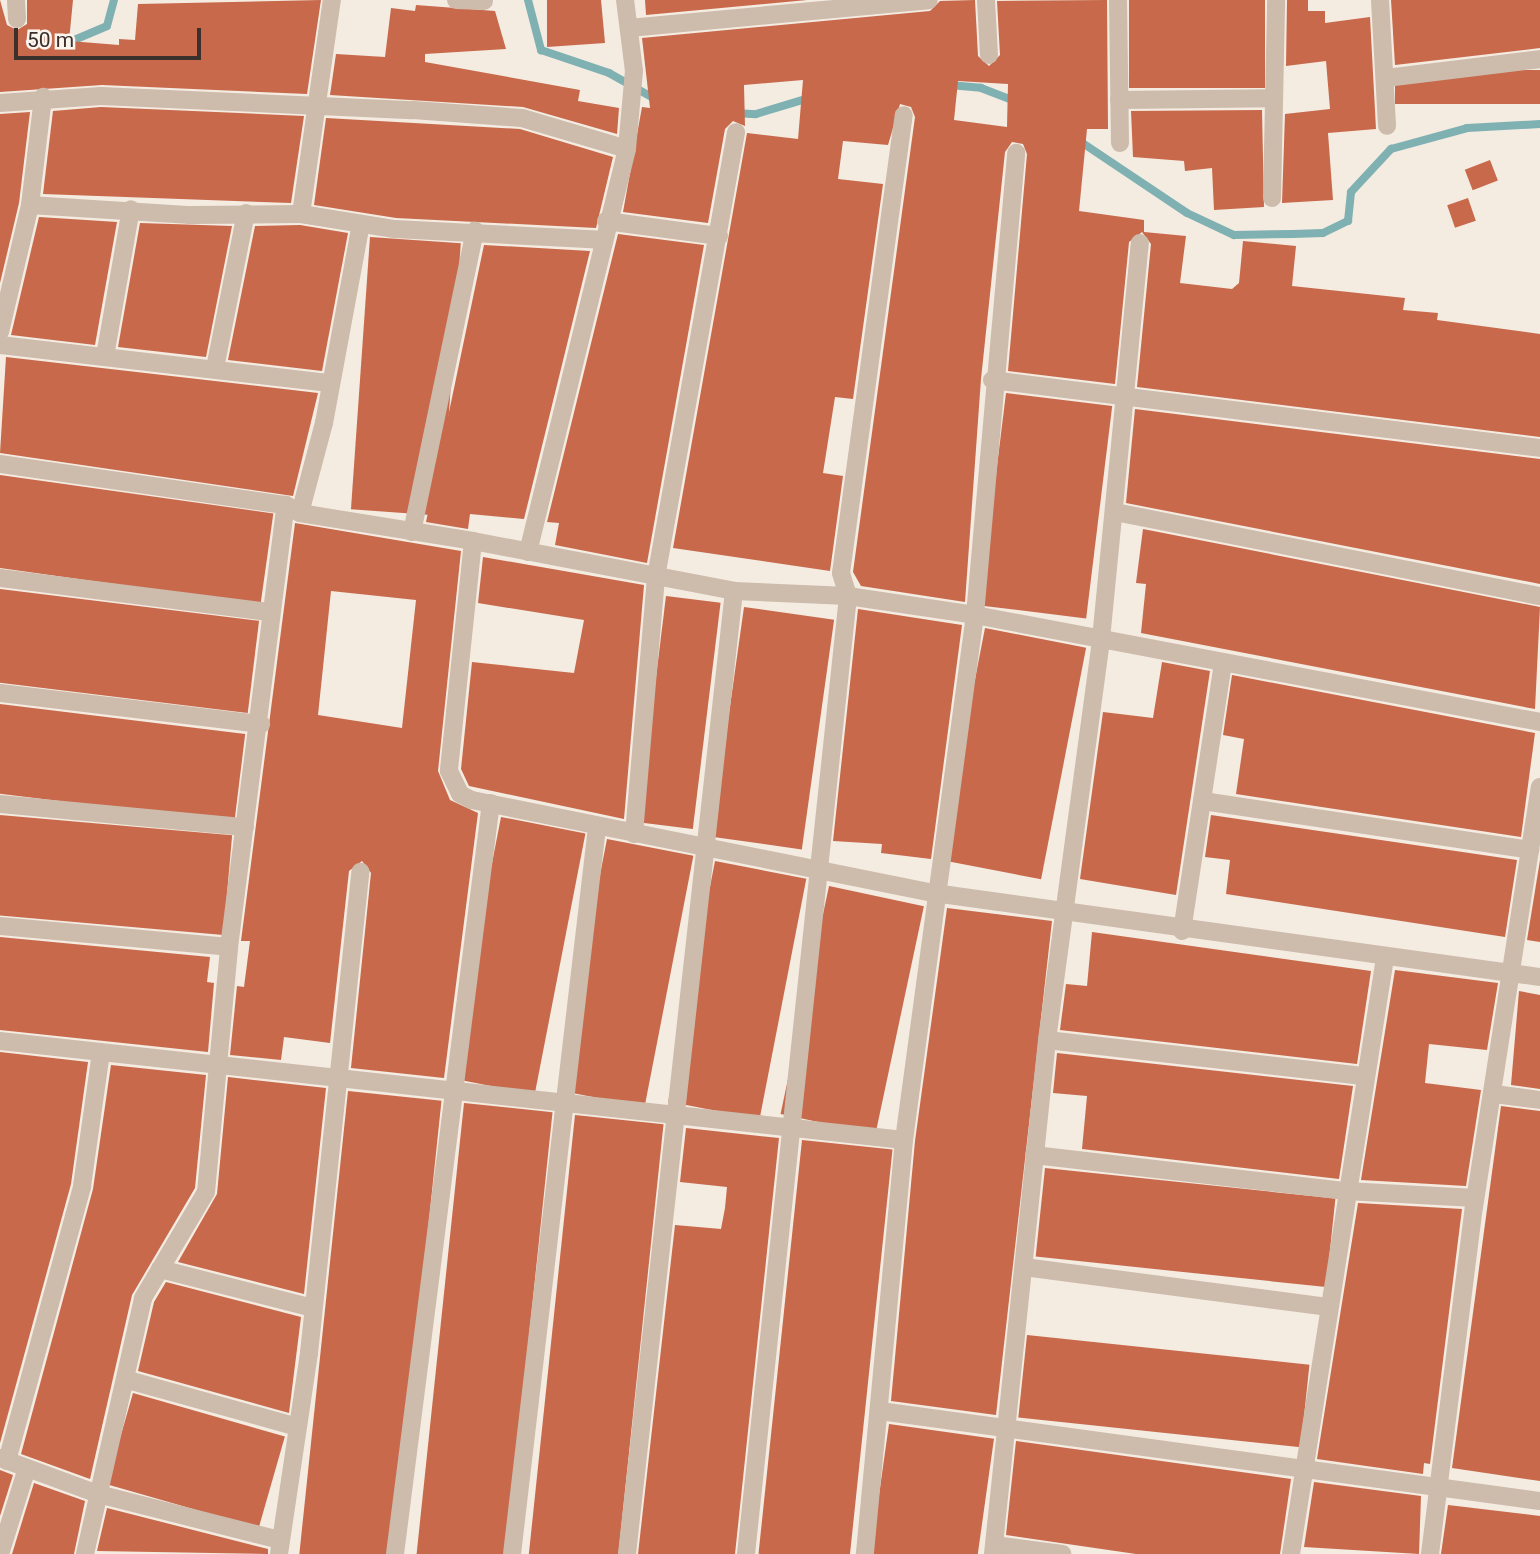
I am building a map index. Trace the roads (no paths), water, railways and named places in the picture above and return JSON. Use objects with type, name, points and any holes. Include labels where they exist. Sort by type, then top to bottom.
[{"type":"street","points":[[16,0],[17,19]]},
{"type":"street","points":[[302,214],[332,0]]},
{"type":"street","points":[[456,0],[484,1]]},
{"type":"street","points":[[528,552],[606,221],[627,149],[634,71],[625,0]]},
{"type":"street","points":[[629,28],[929,0]]},
{"type":"street","points":[[986,0],[989,55]]},
{"type":"street","points":[[1118,0],[1119,143]]},
{"type":"street","points":[[1272,198],[1276,0]]},
{"type":"street","points":[[1380,0],[1387,126]]},
{"type":"street","points":[[1385,78],[1540,59]]},
{"type":"street","points":[[0,332],[30,205],[43,97]]},
{"type":"street","points":[[0,103],[43,97],[316,105],[522,118],[627,149]]},
{"type":"street","points":[[1119,100],[1274,98]]},
{"type":"street","points":[[746,1554],[848,596],[841,573],[904,115]]},
{"type":"street","points":[[634,834],[656,577],[736,132]]},
{"type":"street","points":[[865,1554],[904,1140],[934,893],[975,615],[992,380],[1016,153]]},
{"type":"street","points":[[30,205],[302,214],[361,224],[602,240]]},
{"type":"street","points":[[105,356],[131,209]]},
{"type":"street","points":[[215,369],[246,213]]},
{"type":"street","points":[[606,221],[719,236]]},
{"type":"street","points":[[85,1554],[97,1494],[128,1380],[143,1298],[206,1192],[221,1064],[229,947],[261,724],[269,612],[293,509],[330,383],[361,224]]},
{"type":"street","points":[[412,532],[475,231]]},
{"type":"street","points":[[1062,1554],[994,1550],[1010,1429],[1047,1040],[1101,639],[1140,243]]},
{"type":"street","points":[[0,345],[330,383]]},
{"type":"street","points":[[992,380],[1540,448]]},
{"type":"street","points":[[0,464],[293,509],[734,592],[848,596],[975,615],[1540,722]]},
{"type":"street","points":[[1115,512],[1540,596]]},
{"type":"street","points":[[473,541],[449,771],[460,794],[597,827],[934,893],[1182,931],[1540,978]]},
{"type":"street","points":[[0,578],[269,612]]},
{"type":"street","points":[[627,1554],[709,850],[734,592]]},
{"type":"street","points":[[1182,931],[1223,662]]},
{"type":"street","points":[[0,693],[261,724]]},
{"type":"street","points":[[1430,1554],[1475,1198],[1494,1094],[1540,787]]},
{"type":"street","points":[[1203,801],[1530,850]]},
{"type":"street","points":[[395,1554],[491,803]]},
{"type":"street","points":[[0,804],[245,827]]},
{"type":"street","points":[[512,1554],[568,1102],[597,827]]},
{"type":"street","points":[[101,1053],[82,1186],[4,1460],[97,1494],[279,1547],[313,1308],[359,872]]},
{"type":"street","points":[[0,926],[229,947]]},
{"type":"street","points":[[1291,1554],[1327,1307],[1385,958]]},
{"type":"street","points":[[1047,1040],[1365,1076]]},
{"type":"street","points":[[0,1041],[904,1140]]},
{"type":"street","points":[[1494,1094],[1540,1100]]},
{"type":"street","points":[[1034,1155],[1346,1191],[1475,1198]]},
{"type":"street","points":[[1024,1268],[1327,1307]]},
{"type":"street","points":[[160,1269],[313,1308]]},
{"type":"street","points":[[128,1380],[297,1427]]},
{"type":"street","points":[[880,1411],[1540,1501]]},
{"type":"street","points":[[0,1554],[27,1468]]},
{"type":"waterway","points":[[67,43],[107,26],[114,0]]},
{"type":"waterway","points":[[528,0],[541,50],[609,73],[657,100]]},
{"type":"waterway","points":[[949,85],[981,88],[1017,102]]},
{"type":"waterway","points":[[734,113],[756,114],[809,98]]},
{"type":"waterway","points":[[1078,140],[1187,213],[1234,235],[1323,233],[1348,221],[1351,192],[1391,149],[1467,128],[1540,124]]}]
